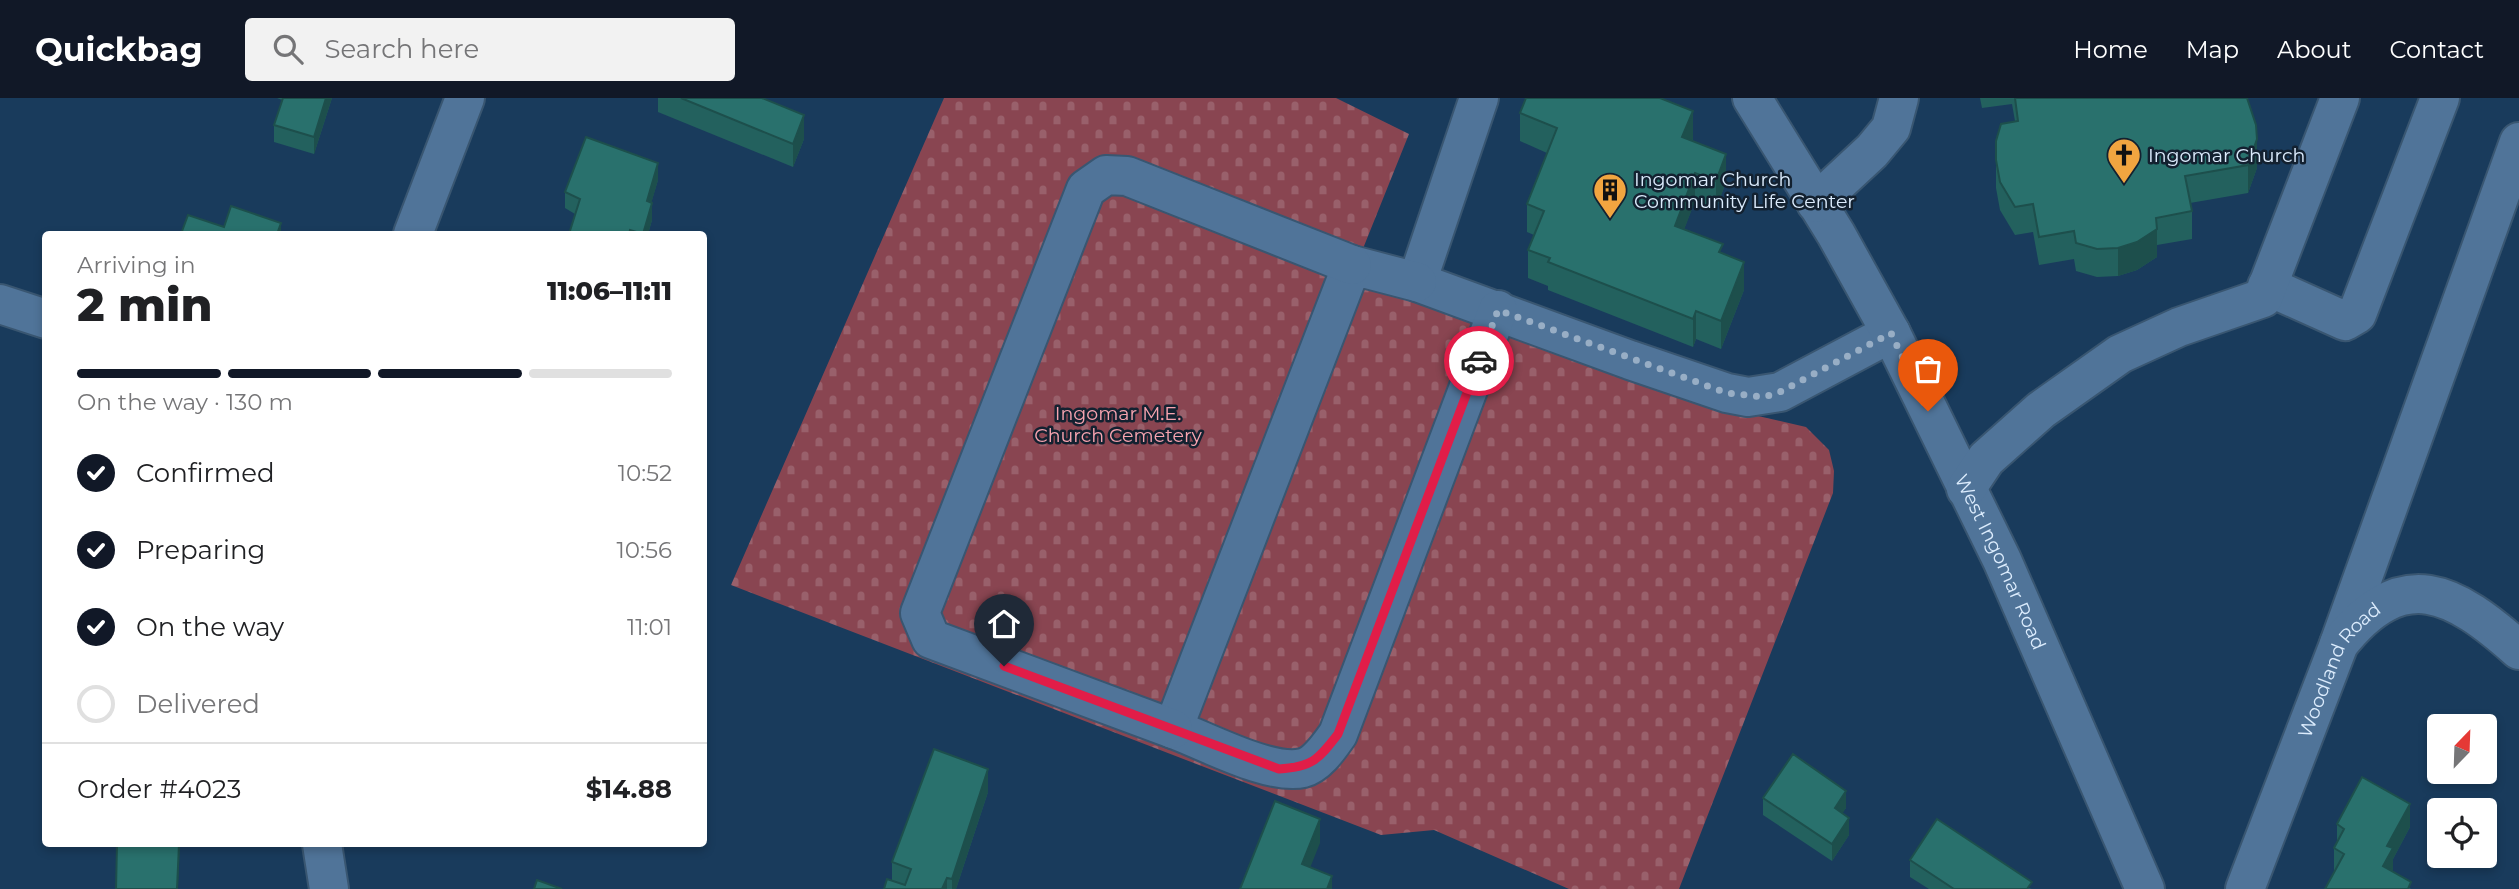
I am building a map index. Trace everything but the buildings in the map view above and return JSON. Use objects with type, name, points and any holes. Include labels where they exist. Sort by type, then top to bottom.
[{"type":"street","points":[[414,231],[464,98]]},
{"type":"street","points":[[1417,282],[1479,98]]},
{"type":"street","name":"West Ingomar Road","points":[[1752,98],[1891,333],[2002,560],[2145,889]]},
{"type":"street","points":[[1816,203],[1872,151],[1891,128],[1899,98]]},
{"type":"street","points":[[1966,489],[1986,459],[2040,410],[2120,354],[2179,327],[2263,298],[2340,98]]},
{"type":"street","points":[[2267,286],[2346,321],[2357,314],[2440,98]]},
{"type":"street","points":[[2339,644],[2519,142]]},
{"type":"street","points":[[1498,310],[1338,734],[1324,753],[1306,768],[1279,769],[931,639],[920,613],[1086,189],[1106,175],[1127,176],[1352,265],[1417,282],[1498,310],[1630,360],[1727,393],[1764,397],[1780,392],[1891,333]]},
{"type":"street","points":[[1173,729],[1352,265]]},
{"type":"street","points":[[0,304],[42,318]]},
{"type":"street","name":"Woodland Road","points":[[2245,889],[2339,644],[2357,621],[2393,598],[2435,594],[2456,602],[2519,650]]},
{"type":"street","points":[[322,847],[329,889]]},
{"type":"green space","name":"Ingomar M.E. Church Cemetery","points":[[944,98],[1336,98],[1409,134],[1362,251],[1723,408],[1806,427],[1829,450],[1834,471],[1833,493],[1679,889],[1569,889],[1434,830],[1381,835],[731,585]]},
{"type":"way so far","points":[[1479,361],[1498,310],[1727,393],[1764,397],[1780,392],[1891,333],[1928,411]]},
{"type":"place","name":"Ingomar Church","points":[[2124,185]]},
{"type":"place","name":"Ingomar Church Community Life Center","points":[[1610,220]]},
{"type":"route","points":[[1004,666],[1279,769],[1306,768],[1324,753],[1338,734],[1479,361]]}]
